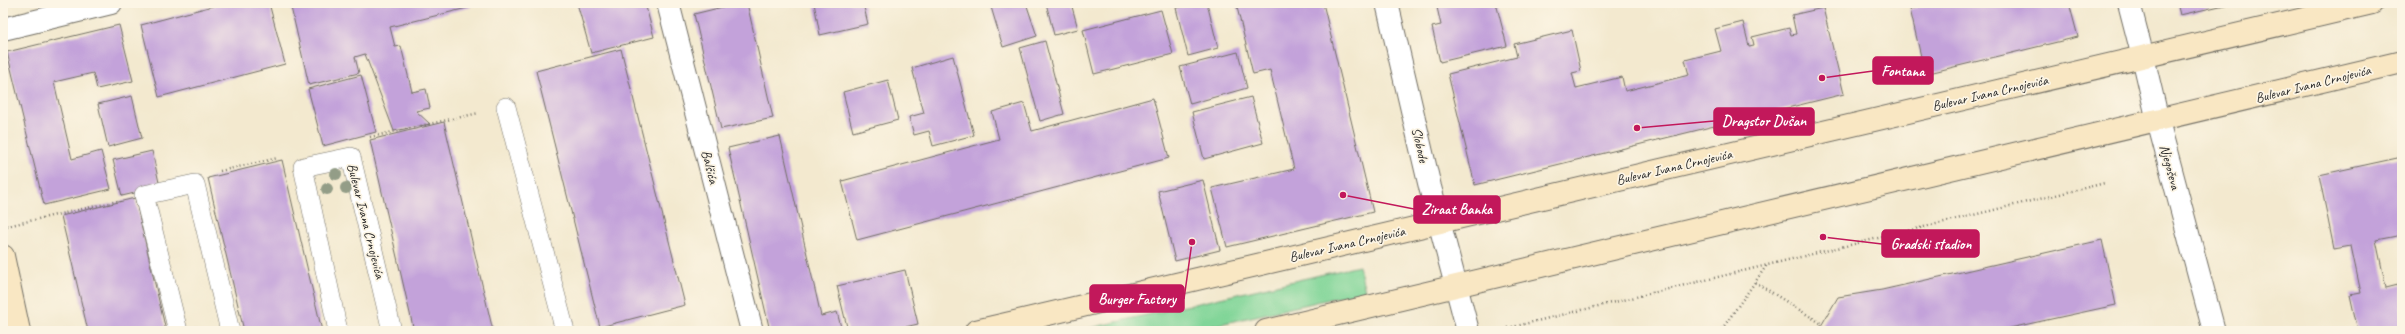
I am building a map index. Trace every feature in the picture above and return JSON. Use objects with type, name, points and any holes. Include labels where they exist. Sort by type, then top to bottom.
[{"type":"main road","name":"Bulevar Ivana Crnojevića","points":[[976,331],[2372,3]]},
{"type":"main road","name":"Bulevar Ivana Crnojevića","points":[[1266,331],[2402,62]]},
{"type":"main road","points":[[3,256],[19,331]]},
{"type":"street","points":[[3,29],[111,3]]},
{"type":"street","name":"Balšića","points":[[668,3],[752,331]]},
{"type":"street","name":"Slobode","points":[[1387,3],[1439,222],[1468,331]]},
{"type":"street","name":"Njegoševa","points":[[2129,3],[2158,121],[2214,331]]},
{"type":"lane","points":[[506,107],[566,331]]},
{"type":"lane","name":"Bulevar Ivana Crnojevića","points":[[338,331],[303,167],[351,157],[392,331]]},
{"type":"lane","points":[[178,331],[144,195],[195,184],[230,331]]},
{"type":"path","points":[[1508,328],[2105,183]]},
{"type":"path","points":[[3,227],[144,195]]},
{"type":"path","points":[[1722,329],[1767,265]]},
{"type":"path","points":[[1755,282],[1822,324]]},
{"type":"green space","points":[[1359,266],[1365,291],[1190,331],[1077,331]]},
{"type":"building","points":[[224,3],[269,3],[285,64],[159,97],[141,25]]},
{"type":"building","points":[[290,3],[470,3],[471,7],[390,27],[395,47],[401,46],[412,92],[426,89],[430,108],[416,111],[430,124],[394,131],[365,54],[355,57],[359,73],[309,85]]},
{"type":"building","points":[[577,3],[645,3],[654,37],[591,53]]},
{"type":"building","points":[[739,3],[747,3],[773,118],[721,129],[694,14]]},
{"type":"building","points":[[814,3],[863,3],[868,24],[820,35]]},
{"type":"building","points":[[1004,3],[1026,3],[1037,36],[1003,47],[991,7]]},
{"type":"building","points":[[1046,3],[1071,3],[1078,29],[1054,35]]},
{"type":"building","points":[[1199,3],[1207,3],[1218,48],[1188,56],[1176,8]]},
{"type":"building","points":[[1236,3],[1323,3],[1373,212],[1227,247],[1212,188],[1294,169],[1270,70],[1253,74]]},
{"type":"building","points":[[1436,3],[1496,3],[1507,46],[1440,62],[1432,27],[1441,25]]},
{"type":"building","points":[[1936,3],[2069,3],[2078,37],[1925,74],[1910,9]]},
{"type":"building","points":[[2177,3],[2229,3],[2229,4],[2180,15]]},
{"type":"building","points":[[1823,8],[1844,94],[1475,185],[1448,74],[1517,57],[1514,44],[1572,30],[1581,71],[1572,73],[1576,88],[1622,77],[1625,91],[1689,75],[1685,60],[1721,51],[1715,29],[1743,22],[1749,46],[1754,45],[1752,37],[1789,28],[1791,35],[1796,34],[1792,15]]},
{"type":"building","points":[[1161,10],[1173,54],[1094,74],[1083,30]]},
{"type":"building","points":[[119,25],[133,81],[97,89],[93,73],[54,82],[72,159],[101,151],[111,189],[44,205],[7,52]]},
{"type":"building","points":[[1045,41],[1064,114],[1040,121],[1020,48]]},
{"type":"building","points":[[621,49],[685,305],[600,327],[536,71]]},
{"type":"building","points":[[1238,52],[1247,88],[1190,104],[1180,67]]},
{"type":"building","points":[[953,56],[974,135],[933,146],[929,131],[914,135],[909,117],[924,113],[912,68]]},
{"type":"building","points":[[361,75],[376,132],[323,146],[308,89]]},
{"type":"building","points":[[888,80],[898,120],[853,132],[843,92]]},
{"type":"building","points":[[132,96],[142,138],[108,147],[98,104]]},
{"type":"building","points":[[1251,97],[1263,143],[1204,159],[1192,112]]},
{"type":"building","points":[[1153,98],[1169,158],[857,240],[842,181],[999,139],[992,112],[1024,103],[1032,131]]},
{"type":"building","points":[[444,122],[493,331],[414,331],[370,140]]},
{"type":"building","points":[[780,136],[821,316],[837,312],[842,331],[770,331],[728,148]]},
{"type":"building","points":[[152,151],[160,187],[122,196],[113,160]]},
{"type":"building","points":[[2402,157],[2402,235],[2376,240],[2386,288],[2402,284],[2402,331],[2358,331],[2350,295],[2361,293],[2351,246],[2334,249],[2319,175]]},
{"type":"building","points":[[282,160],[322,331],[244,331],[208,178]]},
{"type":"building","points":[[1203,180],[1220,250],[1175,261],[1158,191]]},
{"type":"building","points":[[135,198],[166,331],[88,331],[61,216]]},
{"type":"building","points":[[2102,240],[2116,305],[1996,331],[1818,331],[1838,297],[1882,290]]},
{"type":"building","points":[[905,270],[918,324],[888,331],[848,331],[837,286]]},
{"type":"place","name":"Fontana","points":[[1822,78]]},
{"type":"place","name":"Dragstor Dušan","points":[[1637,128]]},
{"type":"place","name":"Ziraat Banka","points":[[1343,195]]},
{"type":"place","name":"Gradski stadion","points":[[1823,237]]},
{"type":"place","name":"Burger Factory","points":[[1192,242]]}]
